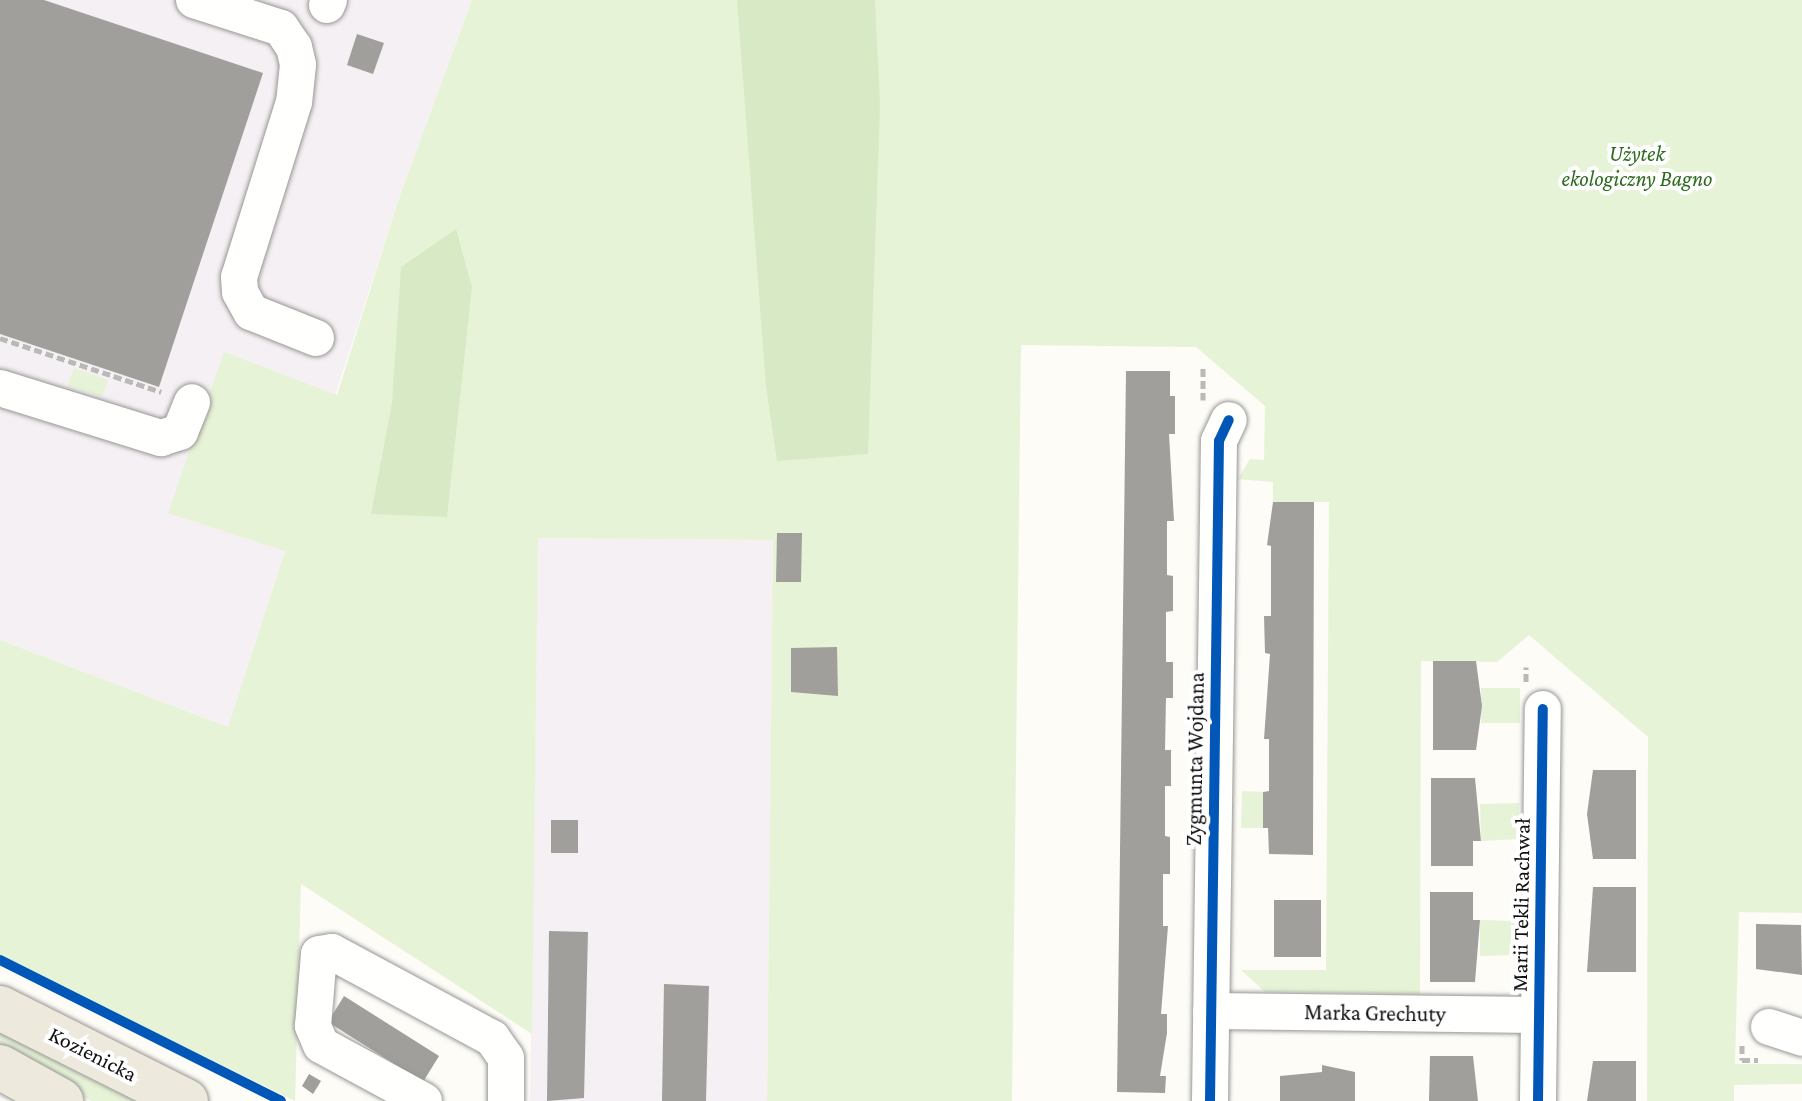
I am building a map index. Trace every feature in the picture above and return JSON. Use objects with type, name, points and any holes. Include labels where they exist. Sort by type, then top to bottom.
[{"type":"main road","name":"Kozienicka","points":[[0,1008],[186,1101]]},
{"type":"main road","points":[[0,1067],[61,1101]]},
{"type":"street","points":[[194,0],[281,28],[294,47],[298,65],[294,102],[239,277],[240,292],[251,312],[316,338]]},
{"type":"street","points":[[0,388],[161,438],[180,432],[192,402]]},
{"type":"street","name":"Zygmunta Wojdana","points":[[1210,1101],[1219,441],[1229,420]]},
{"type":"street","name":"Marii Tekli Rachwał","points":[[1534,703],[1538,1101]]},
{"type":"street","points":[[424,1101],[321,1045],[313,1026],[319,954],[332,952],[492,1038],[506,1058],[506,1101]]},
{"type":"street","name":"Marka Grechuty","points":[[1211,1011],[1539,1015]]},
{"type":"path","points":[[0,338],[192,402]]},
{"type":"path","points":[[1526,667],[1534,703]]},
{"type":"shaded area","points":[[0,0],[472,0],[398,201],[228,727],[0,640]]},
{"type":"shaded area","points":[[538,538],[773,540],[767,1101],[530,1101]]},
{"type":"green space","name":"Użytek ekologiczny Bagno","points":[[472,0],[1802,0],[1802,913],[1739,912],[1735,1064],[1802,1064],[1802,1084],[1734,1085],[1734,1101],[1647,1101],[1648,737],[1529,635],[1497,662],[1421,661],[1420,994],[1265,992],[1241,970],[1326,970],[1329,502],[1273,502],[1273,482],[1238,479],[1250,459],[1264,460],[1265,406],[1196,347],[1021,345],[1012,1101],[767,1101],[773,540],[538,538],[532,1034],[301,884],[295,1101],[0,957],[0,640],[228,727],[285,551],[168,513],[224,352],[337,395],[398,201]]},
{"type":"green space","points":[[737,0],[875,0],[880,104],[868,454],[777,461],[766,387]]},
{"type":"green space","points":[[456,229],[472,287],[447,517],[371,514],[392,403],[401,267]]},
{"type":"green space","points":[[74,368],[108,380],[102,397],[68,386]]},
{"type":"green space","points":[[1481,688],[1520,688],[1520,723],[1481,723]]},
{"type":"green space","points":[[1242,791],[1263,792],[1263,828],[1241,828]]},
{"type":"green space","points":[[1519,803],[1519,839],[1481,841],[1480,804]]},
{"type":"green space","points":[[1480,920],[1518,921],[1518,955],[1480,956]]},
{"type":"green space","points":[[0,1030],[144,1101],[91,1101],[0,1048]]},
{"type":"building","points":[[0,0],[44,0],[263,73],[159,387],[0,334]]},
{"type":"building","points":[[357,34],[384,43],[373,74],[347,65]]},
{"type":"building","points":[[1126,371],[1170,371],[1170,396],[1175,396],[1175,434],[1169,434],[1174,521],[1167,521],[1167,575],[1173,576],[1173,611],[1166,612],[1166,662],[1173,662],[1173,698],[1166,698],[1165,750],[1171,750],[1171,786],[1165,786],[1165,836],[1170,837],[1170,874],[1163,874],[1163,926],[1168,926],[1161,1014],[1167,1014],[1167,1033],[1160,1076],[1166,1076],[1165,1093],[1117,1092]]},
{"type":"building","points":[[1273,502],[1314,502],[1313,855],[1269,854],[1268,828],[1263,828],[1263,792],[1269,791],[1269,739],[1264,739],[1270,654],[1265,653],[1264,616],[1271,616],[1271,546],[1267,545]]},
{"type":"building","points":[[777,533],[802,533],[801,582],[776,582]]},
{"type":"building","points":[[837,647],[838,696],[791,692],[791,648]]},
{"type":"building","points":[[1433,661],[1476,661],[1482,706],[1476,750],[1433,750]]},
{"type":"building","points":[[1593,770],[1636,770],[1636,859],[1593,859],[1587,814]]},
{"type":"building","points":[[1431,778],[1475,778],[1481,841],[1473,841],[1473,866],[1431,866]]},
{"type":"building","points":[[551,820],[578,820],[578,853],[551,853]]},
{"type":"building","points":[[1593,887],[1636,887],[1636,972],[1587,972]]},
{"type":"building","points":[[1430,892],[1473,892],[1473,920],[1480,920],[1475,982],[1430,982]]},
{"type":"building","points":[[1274,900],[1321,900],[1321,957],[1274,957]]},
{"type":"building","points":[[1756,924],[1801,925],[1802,975],[1756,969]]},
{"type":"building","points":[[549,931],[588,932],[584,1098],[547,1101]]},
{"type":"building","points":[[664,984],[709,986],[706,1101],[662,1101]]},
{"type":"building","points":[[344,996],[439,1056],[423,1082],[328,1022]]},
{"type":"building","points":[[1430,1056],[1473,1056],[1478,1101],[1429,1101]]},
{"type":"building","points":[[1593,1061],[1636,1061],[1636,1101],[1587,1101]]},
{"type":"building","points":[[1322,1065],[1355,1072],[1355,1101],[1280,1101],[1280,1076],[1322,1072]]},
{"type":"building","points":[[309,1074],[321,1081],[313,1094],[302,1086]]},
{"type":"cycle path","points":[[1210,1101],[1219,441],[1229,420]]},
{"type":"cycle path","points":[[1538,1101],[1543,709]]},
{"type":"cycle path","points":[[0,960],[281,1101]]}]
